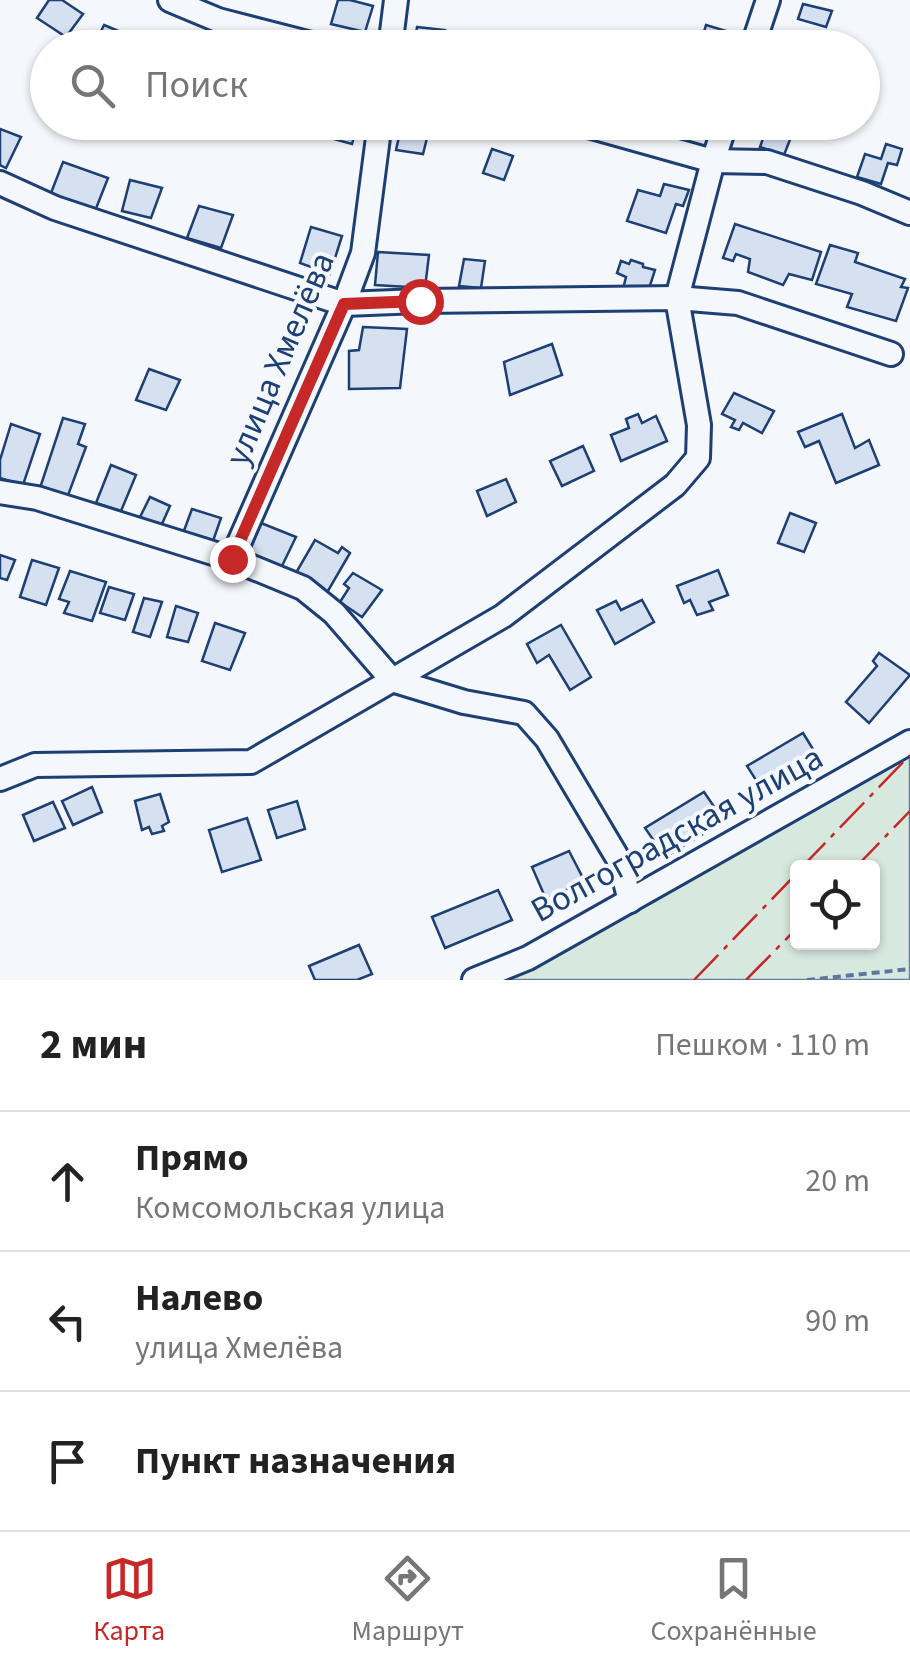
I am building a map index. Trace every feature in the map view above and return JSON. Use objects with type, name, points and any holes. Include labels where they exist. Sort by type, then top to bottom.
[{"type":"street","points":[[170,0],[218,20],[257,30]]},
{"type":"street","points":[[392,30],[396,0]]},
{"type":"street","points":[[758,30],[768,0]]},
{"type":"street","name":"улица Хмелёва","points":[[232,559],[363,253],[378,140]]},
{"type":"street","points":[[638,140],[713,161],[767,162],[910,213]]},
{"type":"street","points":[[0,779],[35,765],[251,762],[503,616],[675,485],[698,458],[699,425],[678,298],[720,140]]},
{"type":"street","points":[[0,183],[55,208],[344,304],[678,298],[738,304],[891,354]]},
{"type":"street","points":[[0,492],[38,498],[232,559],[303,588],[334,612],[392,680],[464,702],[524,713],[546,739],[620,862],[630,901]]},
{"type":"street","name":"Волгоградская улица","points":[[474,980],[528,958],[910,742]]},
{"type":"path","points":[[808,980],[910,970]]},
{"type":"shaded area","points":[[910,754],[910,980],[500,980],[583,938]]},
{"type":"building","points":[[49,0],[62,0],[83,14],[71,30],[55,30],[37,18]]},
{"type":"building","points":[[338,0],[373,6],[366,30],[331,24]]},
{"type":"building","points":[[803,4],[832,11],[826,27],[798,19]]},
{"type":"building","points":[[0,129],[21,137],[6,168],[0,165]]},
{"type":"building","points":[[398,140],[426,140],[423,154],[396,150]]},
{"type":"building","points":[[762,140],[790,140],[784,155],[760,147]]},
{"type":"building","points":[[886,144],[902,149],[897,165],[888,163],[881,184],[857,177],[865,154],[881,159]]},
{"type":"building","points":[[492,149],[513,156],[504,180],[483,173]]},
{"type":"building","points":[[63,162],[108,178],[95,211],[51,193]]},
{"type":"building","points":[[130,180],[162,188],[151,218],[122,211]]},
{"type":"building","points":[[664,184],[689,190],[683,206],[676,204],[666,233],[627,221],[638,190],[660,196]]},
{"type":"building","points":[[199,206],[233,215],[221,248],[187,238]]},
{"type":"building","points":[[735,224],[821,252],[812,280],[789,274],[783,285],[748,272],[750,259],[736,254],[733,261],[723,258]]},
{"type":"building","points":[[311,227],[342,236],[330,274],[300,263]]},
{"type":"building","points":[[830,245],[858,253],[855,262],[905,279],[901,287],[908,288],[896,321],[847,307],[852,294],[816,284]]},
{"type":"building","points":[[378,252],[429,255],[425,288],[375,285]]},
{"type":"building","points":[[464,259],[485,261],[481,288],[459,286]]},
{"type":"building","points":[[631,260],[655,270],[647,295],[623,289],[626,277],[617,273],[621,261],[629,264]]},
{"type":"building","points":[[363,327],[407,329],[400,388],[349,389],[349,351],[359,350]]},
{"type":"building","points":[[552,344],[562,375],[510,395],[504,362]]},
{"type":"building","points":[[149,369],[180,380],[166,410],[136,400]]},
{"type":"building","points":[[734,393],[774,411],[762,433],[743,423],[739,430],[731,427],[735,420],[722,414]]},
{"type":"building","points":[[638,414],[642,423],[656,416],[667,441],[621,461],[611,435],[629,428],[626,419]]},
{"type":"building","points":[[842,414],[855,448],[869,440],[879,465],[836,483],[819,441],[805,447],[798,432]]},
{"type":"building","points":[[63,418],[85,424],[78,444],[86,447],[67,498],[40,488]]},
{"type":"building","points":[[11,424],[40,434],[23,485],[0,478],[0,460]]},
{"type":"building","points":[[583,446],[594,471],[562,486],[550,461]]},
{"type":"building","points":[[111,465],[136,475],[121,511],[96,503]]},
{"type":"building","points":[[506,479],[516,502],[487,516],[477,491]]},
{"type":"building","points":[[150,497],[170,506],[161,526],[140,517]]},
{"type":"building","points":[[192,509],[221,518],[212,544],[182,536]]},
{"type":"building","points":[[790,513],[816,523],[804,552],[778,543]]},
{"type":"building","points":[[261,523],[296,537],[281,568],[248,554]]},
{"type":"building","points":[[315,540],[338,553],[342,547],[350,553],[325,596],[293,578]]},
{"type":"building","points":[[0,555],[15,560],[7,580],[0,578]]},
{"type":"building","points":[[32,560],[59,568],[46,605],[20,597]]},
{"type":"building","points":[[718,570],[728,595],[709,602],[713,610],[697,615],[690,600],[684,603],[677,586]]},
{"type":"building","points":[[70,571],[106,582],[92,621],[64,613],[69,602],[59,599]]},
{"type":"building","points":[[353,573],[382,590],[362,617],[340,602],[349,588],[344,584]]},
{"type":"building","points":[[109,587],[134,594],[125,620],[100,613]]},
{"type":"building","points":[[144,598],[162,602],[150,637],[133,632]]},
{"type":"building","points":[[642,600],[654,622],[615,644],[597,610],[616,601],[621,610]]},
{"type":"building","points":[[176,606],[198,613],[188,642],[167,637]]},
{"type":"building","points":[[215,623],[245,633],[230,670],[202,661]]},
{"type":"building","points":[[561,625],[591,677],[570,690],[549,655],[537,663],[527,644]]},
{"type":"building","points":[[879,653],[910,675],[869,723],[846,702],[877,666],[873,661]]},
{"type":"building","points":[[803,733],[821,762],[765,794],[747,766]]},
{"type":"building","points":[[92,787],[102,812],[73,825],[62,801]]},
{"type":"building","points":[[704,792],[724,821],[665,857],[645,828]]},
{"type":"building","points":[[160,794],[169,822],[162,826],[164,831],[152,834],[149,827],[142,830],[135,801]]},
{"type":"building","points":[[297,801],[305,829],[277,838],[268,810]]},
{"type":"building","points":[[53,802],[65,828],[34,841],[23,815]]},
{"type":"building","points":[[247,818],[261,860],[222,872],[209,830]]},
{"type":"building","points":[[569,851],[585,882],[546,899],[532,867]]},
{"type":"building","points":[[498,890],[512,920],[445,948],[432,917]]},
{"type":"building","points":[[359,945],[372,974],[357,980],[315,980],[309,966]]},
{"type":"power","points":[[809,860],[910,755]]},
{"type":"power","points":[[863,860],[910,811]]},
{"type":"power","points":[[694,980],[790,880]]},
{"type":"power","points":[[746,980],[790,935]]},
{"type":"route","points":[[232,559],[344,304],[420,301]]}]
